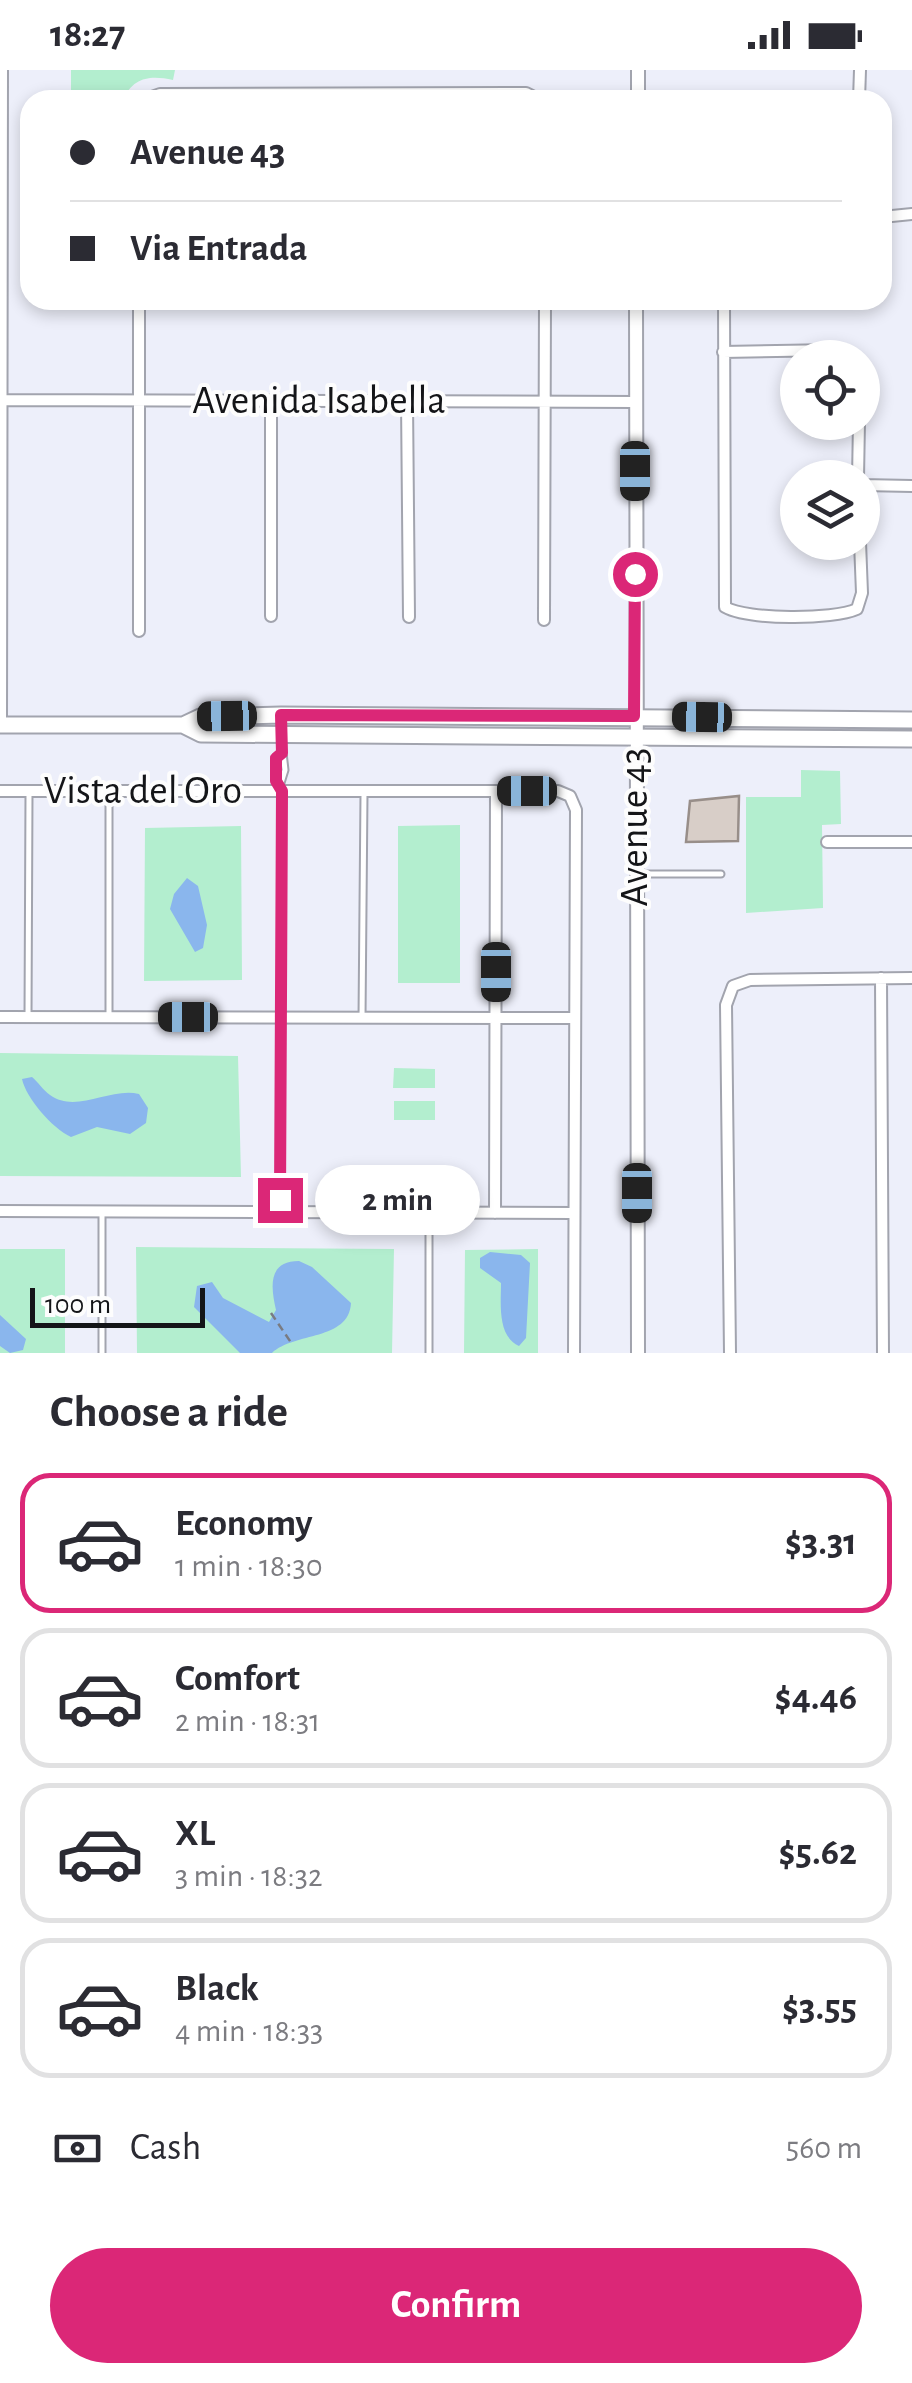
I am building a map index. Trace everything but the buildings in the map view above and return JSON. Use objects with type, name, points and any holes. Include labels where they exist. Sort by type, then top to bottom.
[{"type":"main road","points":[[1,725],[183,725],[200,717],[281,715],[912,720]]},
{"type":"main road","points":[[183,725],[201,734],[912,739]]},
{"type":"street","points":[[1,725],[2,70]]},
{"type":"street","points":[[138,310],[139,631]]},
{"type":"street","points":[[544,620],[545,310]]},
{"type":"street","name":"Avenue 43","points":[[636,310],[638,1353]]},
{"type":"street","points":[[724,310],[725,607],[743,614],[840,615],[857,609],[862,593],[861,560]]},
{"type":"street","points":[[723,352],[780,354]]},
{"type":"street","name":"Avenida Isabella","points":[[2,400],[636,402]]},
{"type":"street","points":[[271,400],[271,616]]},
{"type":"street","points":[[406,401],[409,617]]},
{"type":"street","points":[[880,486],[912,486]]},
{"type":"street","name":"Vista del Oro","points":[[0,790],[281,787],[558,791],[570,796],[576,810],[574,1018]]},
{"type":"street","points":[[495,1213],[496,791]]},
{"type":"street","points":[[827,842],[912,842]]},
{"type":"street","points":[[881,978],[884,1353]]},
{"type":"street","points":[[730,1353],[726,1005],[732,986],[750,980],[912,978]]},
{"type":"street","points":[[0,1016],[574,1018],[574,1353]]},
{"type":"street","points":[[0,1211],[574,1213]]},
{"type":"lane","points":[[280,1211],[281,787],[276,781],[276,758],[282,753],[281,715]]},
{"type":"lane","points":[[28,1016],[29,791]]},
{"type":"lane","points":[[108,1016],[109,791]]},
{"type":"lane","points":[[362,1018],[364,791]]},
{"type":"lane","points":[[635,874],[721,874]]},
{"type":"lane","points":[[102,1212],[102,1353]]},
{"type":"lane","points":[[429,1213],[429,1353]]},
{"type":"path","points":[[270,1313],[292,1344]]},
{"type":"green space","points":[[71,70],[175,70],[173,80],[150,78],[129,90],[71,90]]},
{"type":"green space","points":[[801,770],[840,771],[841,824],[822,825],[823,908],[746,913],[746,797],[801,797]]},
{"type":"green space","points":[[460,825],[460,983],[398,983],[398,826]]},
{"type":"green space","points":[[241,826],[242,980],[144,981],[145,828]]},
{"type":"green space","points":[[0,1053],[238,1056],[241,1177],[0,1176]]},
{"type":"green space","points":[[394,1068],[435,1069],[435,1088],[393,1088]]},
{"type":"green space","points":[[394,1101],[435,1101],[435,1120],[394,1120]]},
{"type":"green space","points":[[136,1247],[394,1249],[392,1353],[137,1353]]},
{"type":"green space","points":[[0,1249],[65,1249],[65,1353],[0,1353]]},
{"type":"green space","points":[[538,1249],[538,1353],[464,1353],[465,1250]]},
{"type":"water","points":[[187,878],[198,886],[207,925],[203,948],[195,952],[170,909],[174,894]]},
{"type":"water","points":[[32,1077],[50,1095],[71,1102],[139,1094],[148,1108],[146,1123],[130,1134],[97,1127],[71,1137],[48,1120],[34,1103],[22,1079]]},
{"type":"water","points":[[490,1252],[521,1255],[530,1263],[526,1338],[519,1346],[504,1327],[501,1283],[480,1268],[480,1258]]},
{"type":"water","points":[[299,1261],[312,1267],[351,1303],[348,1315],[331,1330],[272,1353],[240,1353],[194,1307],[197,1286],[212,1282],[223,1298],[269,1322],[276,1310],[276,1271],[289,1262]]},
{"type":"water","points":[[0,1315],[26,1339],[23,1350],[10,1353],[0,1346]]},
{"type":"route","points":[[280,1200],[282,791],[281,783],[276,781],[276,758],[282,753],[281,715],[634,716],[635,574]]}]
